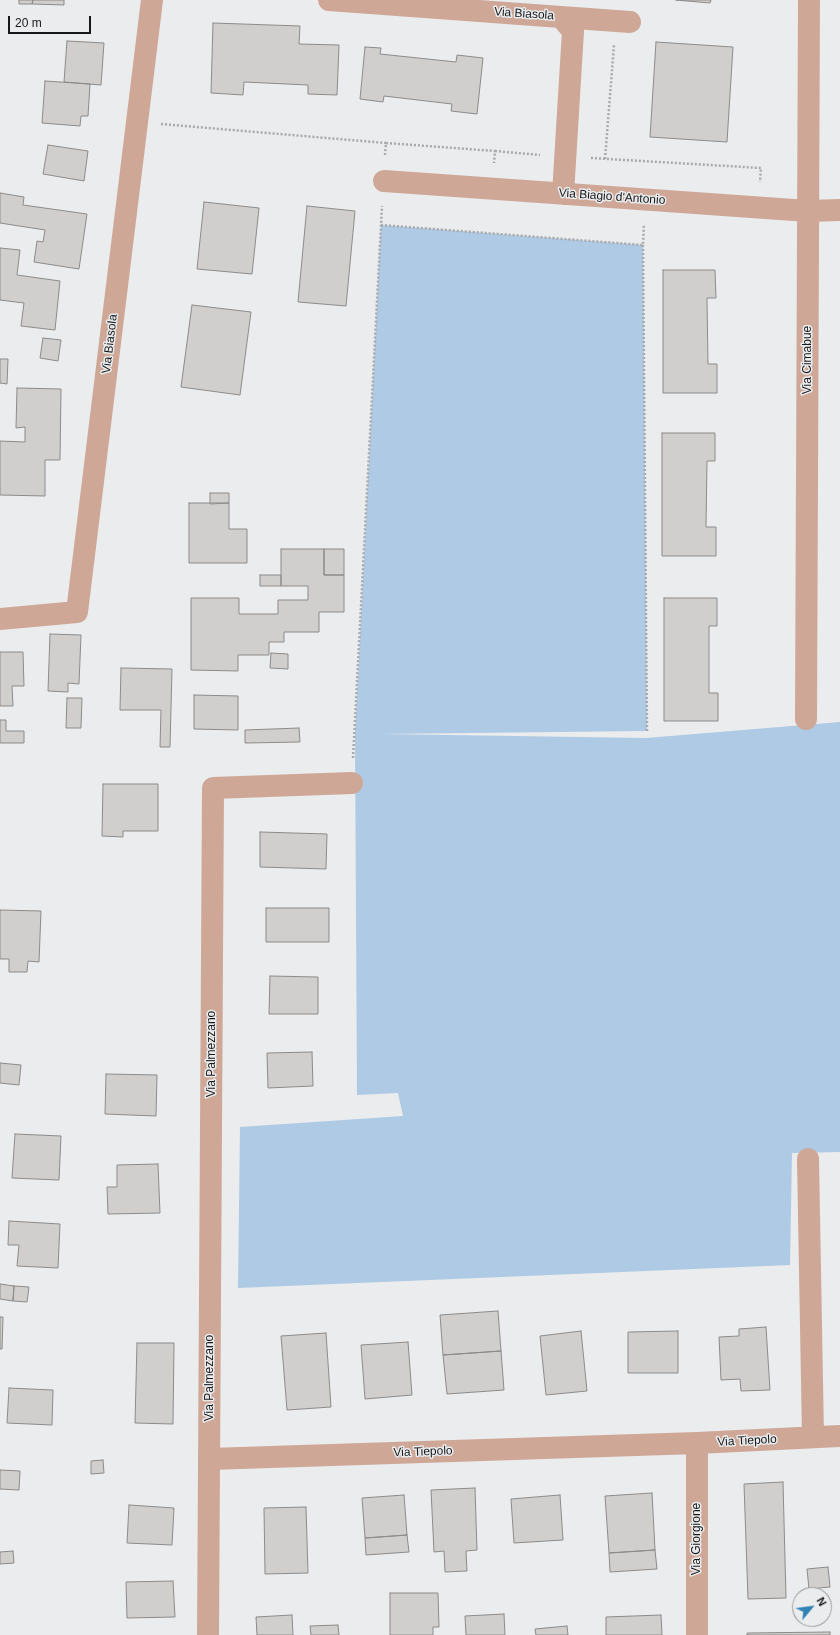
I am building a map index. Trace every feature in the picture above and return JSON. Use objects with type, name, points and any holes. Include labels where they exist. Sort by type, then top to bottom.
[{"type":"street","name":"Via Biasola","points":[[0,619],[77,612],[152,0]]},
{"type":"street","name":"Via Biasola","points":[[329,0],[561,17],[573,31],[563,194]]},
{"type":"street","name":"Via Cimabue","points":[[806,719],[809,0]]},
{"type":"street","points":[[561,17],[623,21]]},
{"type":"street","name":"Via Biagio d'Antonio","points":[[384,181],[759,208],[808,211],[840,210]]},
{"type":"street","name":"Via Palmezzano","points":[[210,1459],[213,788],[352,783]]},
{"type":"street","points":[[808,1159],[812,1437]]},
{"type":"street","name":"Via Tiepolo","points":[[210,1459],[697,1443],[840,1436]]},
{"type":"street","name":"Via Giorgione","points":[[697,1443],[697,1635]]},
{"type":"street","points":[[208,1635],[210,1459]]},
{"type":"path","points":[[606,159],[623,21]]},
{"type":"path","points":[[137,122],[566,157],[761,168],[759,208]]},
{"type":"path","points":[[352,783],[386,143]]},
{"type":"path","points":[[492,188],[495,151]]},
{"type":"path","points":[[645,199],[643,245],[648,731]]},
{"type":"path","points":[[381,225],[643,245]]},
{"type":"shaded area","points":[[381,225],[643,245],[647,731],[381,734],[646,738],[840,722],[840,1152],[792,1153],[790,1265],[238,1288],[240,1127],[403,1116],[398,1093],[357,1095],[355,734]]},
{"type":"building","points":[[19,0],[33,0],[32,4],[19,4]]},
{"type":"building","points":[[33,0],[64,0],[64,5],[32,4]]},
{"type":"building","points":[[676,0],[711,0],[710,3]]},
{"type":"building","points":[[213,23],[300,26],[299,44],[339,45],[337,95],[308,94],[308,85],[244,82],[243,95],[211,93]]},
{"type":"building","points":[[67,41],[104,43],[101,85],[64,82]]},
{"type":"building","points":[[656,42],[733,47],[727,142],[650,137]]},
{"type":"building","points":[[365,47],[381,48],[380,54],[456,62],[457,55],[483,58],[477,114],[451,111],[452,104],[384,96],[383,102],[360,99]]},
{"type":"building","points":[[45,81],[90,84],[88,116],[81,116],[80,126],[42,123]]},
{"type":"building","points":[[48,145],[88,151],[84,181],[43,174]]},
{"type":"building","points":[[0,193],[24,197],[23,205],[87,214],[79,269],[34,262],[37,241],[43,242],[45,230],[0,223]]},
{"type":"building","points":[[204,202],[259,208],[252,274],[197,269]]},
{"type":"building","points":[[307,206],[355,211],[346,306],[298,302]]},
{"type":"building","points":[[0,248],[20,250],[17,275],[60,281],[55,330],[21,326],[24,303],[0,300]]},
{"type":"building","points":[[663,270],[715,270],[716,298],[707,298],[708,364],[717,364],[717,393],[663,393]]},
{"type":"building","points":[[192,305],[251,312],[240,395],[181,387]]},
{"type":"building","points":[[43,338],[61,340],[58,361],[40,358]]},
{"type":"building","points":[[0,359],[8,359],[7,384],[0,383]]},
{"type":"building","points":[[17,388],[61,389],[60,460],[45,460],[45,496],[0,495],[0,441],[25,442],[25,427],[16,428]]},
{"type":"building","points":[[662,433],[715,433],[715,461],[707,461],[706,527],[716,527],[716,556],[662,556]]},
{"type":"building","points":[[210,493],[229,493],[229,503],[210,504]]},
{"type":"building","points":[[189,503],[229,503],[229,529],[247,529],[247,563],[189,563]]},
{"type":"building","points":[[281,549],[324,549],[324,575],[344,575],[344,612],[319,612],[319,632],[284,632],[284,642],[269,642],[269,655],[238,655],[238,671],[191,670],[191,598],[239,598],[239,614],[278,614],[278,600],[308,600],[308,586],[281,586]]},
{"type":"building","points":[[324,549],[344,549],[344,575],[324,575]]},
{"type":"building","points":[[260,575],[281,575],[281,586],[260,586]]},
{"type":"building","points":[[664,598],[717,598],[717,626],[709,626],[709,693],[718,693],[718,721],[664,721]]},
{"type":"building","points":[[50,634],[81,635],[79,684],[68,683],[68,692],[48,691]]},
{"type":"building","points":[[0,652],[23,652],[24,686],[12,686],[13,706],[0,706]]},
{"type":"building","points":[[271,653],[288,654],[288,669],[270,668]]},
{"type":"building","points":[[121,668],[172,669],[170,747],[160,747],[161,710],[120,710]]},
{"type":"building","points":[[194,695],[238,696],[238,730],[194,729]]},
{"type":"building","points":[[67,698],[82,698],[81,728],[66,728]]},
{"type":"building","points":[[0,720],[6,720],[6,731],[24,731],[24,743],[0,743]]},
{"type":"building","points":[[299,728],[300,742],[245,743],[245,730]]},
{"type":"building","points":[[103,784],[158,784],[158,831],[123,831],[123,837],[102,836]]},
{"type":"building","points":[[260,832],[327,834],[326,869],[260,867]]},
{"type":"building","points":[[266,908],[329,908],[329,942],[266,942]]},
{"type":"building","points":[[0,910],[41,911],[39,962],[28,961],[27,972],[9,972],[9,959],[0,959]]},
{"type":"building","points":[[270,976],[318,977],[318,1014],[269,1014]]},
{"type":"building","points":[[312,1052],[313,1086],[268,1088],[267,1053]]},
{"type":"building","points":[[0,1063],[21,1065],[19,1085],[0,1083]]},
{"type":"building","points":[[106,1074],[157,1075],[156,1116],[105,1114]]},
{"type":"building","points":[[15,1134],[61,1136],[59,1180],[12,1178]]},
{"type":"building","points":[[158,1164],[160,1213],[108,1214],[107,1187],[117,1187],[117,1165]]},
{"type":"building","points":[[9,1221],[60,1224],[58,1268],[17,1266],[19,1245],[8,1245]]},
{"type":"building","points":[[0,1284],[14,1286],[13,1301],[0,1299]]},
{"type":"building","points":[[14,1286],[29,1287],[27,1302],[13,1301]]},
{"type":"building","points":[[498,1311],[501,1351],[443,1355],[440,1315]]},
{"type":"building","points":[[0,1317],[3,1317],[2,1349],[0,1349]]},
{"type":"building","points":[[766,1327],[770,1390],[741,1391],[740,1379],[721,1380],[719,1337],[739,1336],[739,1329]]},
{"type":"building","points":[[581,1331],[587,1391],[546,1395],[540,1336]]},
{"type":"building","points":[[678,1331],[678,1373],[628,1373],[628,1332]]},
{"type":"building","points":[[326,1333],[331,1407],[287,1410],[281,1336]]},
{"type":"building","points":[[408,1342],[412,1395],[365,1399],[361,1345]]},
{"type":"building","points":[[137,1343],[174,1343],[173,1424],[135,1423]]},
{"type":"building","points":[[501,1351],[504,1390],[447,1394],[443,1355]]},
{"type":"building","points":[[9,1388],[53,1390],[52,1425],[7,1423]]},
{"type":"building","points":[[103,1460],[104,1473],[91,1474],[91,1461]]},
{"type":"building","points":[[0,1470],[20,1471],[19,1490],[0,1489]]},
{"type":"building","points":[[783,1482],[786,1598],[748,1599],[744,1484]]},
{"type":"building","points":[[475,1488],[477,1550],[466,1551],[467,1571],[445,1572],[444,1551],[434,1552],[431,1490]]},
{"type":"building","points":[[652,1493],[655,1550],[609,1553],[605,1496]]},
{"type":"building","points":[[404,1495],[407,1535],[365,1538],[362,1498]]},
{"type":"building","points":[[560,1495],[563,1540],[514,1543],[511,1499]]},
{"type":"building","points":[[129,1505],[174,1508],[172,1545],[127,1543]]},
{"type":"building","points":[[306,1507],[308,1573],[265,1574],[264,1508]]},
{"type":"building","points":[[407,1535],[409,1552],[366,1555],[365,1538]]},
{"type":"building","points":[[655,1550],[657,1569],[610,1572],[609,1553]]},
{"type":"building","points":[[13,1551],[14,1563],[0,1564],[0,1552]]},
{"type":"building","points":[[828,1567],[830,1587],[809,1587],[807,1569]]},
{"type":"building","points":[[173,1581],[175,1617],[127,1618],[126,1582]]},
{"type":"building","points":[[390,1593],[438,1593],[439,1627],[433,1627],[433,1635],[390,1635]]},
{"type":"building","points":[[504,1614],[505,1635],[466,1635],[465,1616]]},
{"type":"building","points":[[292,1615],[293,1635],[257,1635],[256,1617]]},
{"type":"building","points":[[661,1615],[662,1635],[606,1635],[606,1617]]},
{"type":"building","points":[[338,1625],[339,1635],[311,1635],[310,1626]]},
{"type":"building","points":[[567,1626],[568,1635],[536,1635],[535,1629]]},
{"type":"building","points":[[830,1632],[830,1635],[747,1635],[747,1633]]}]
